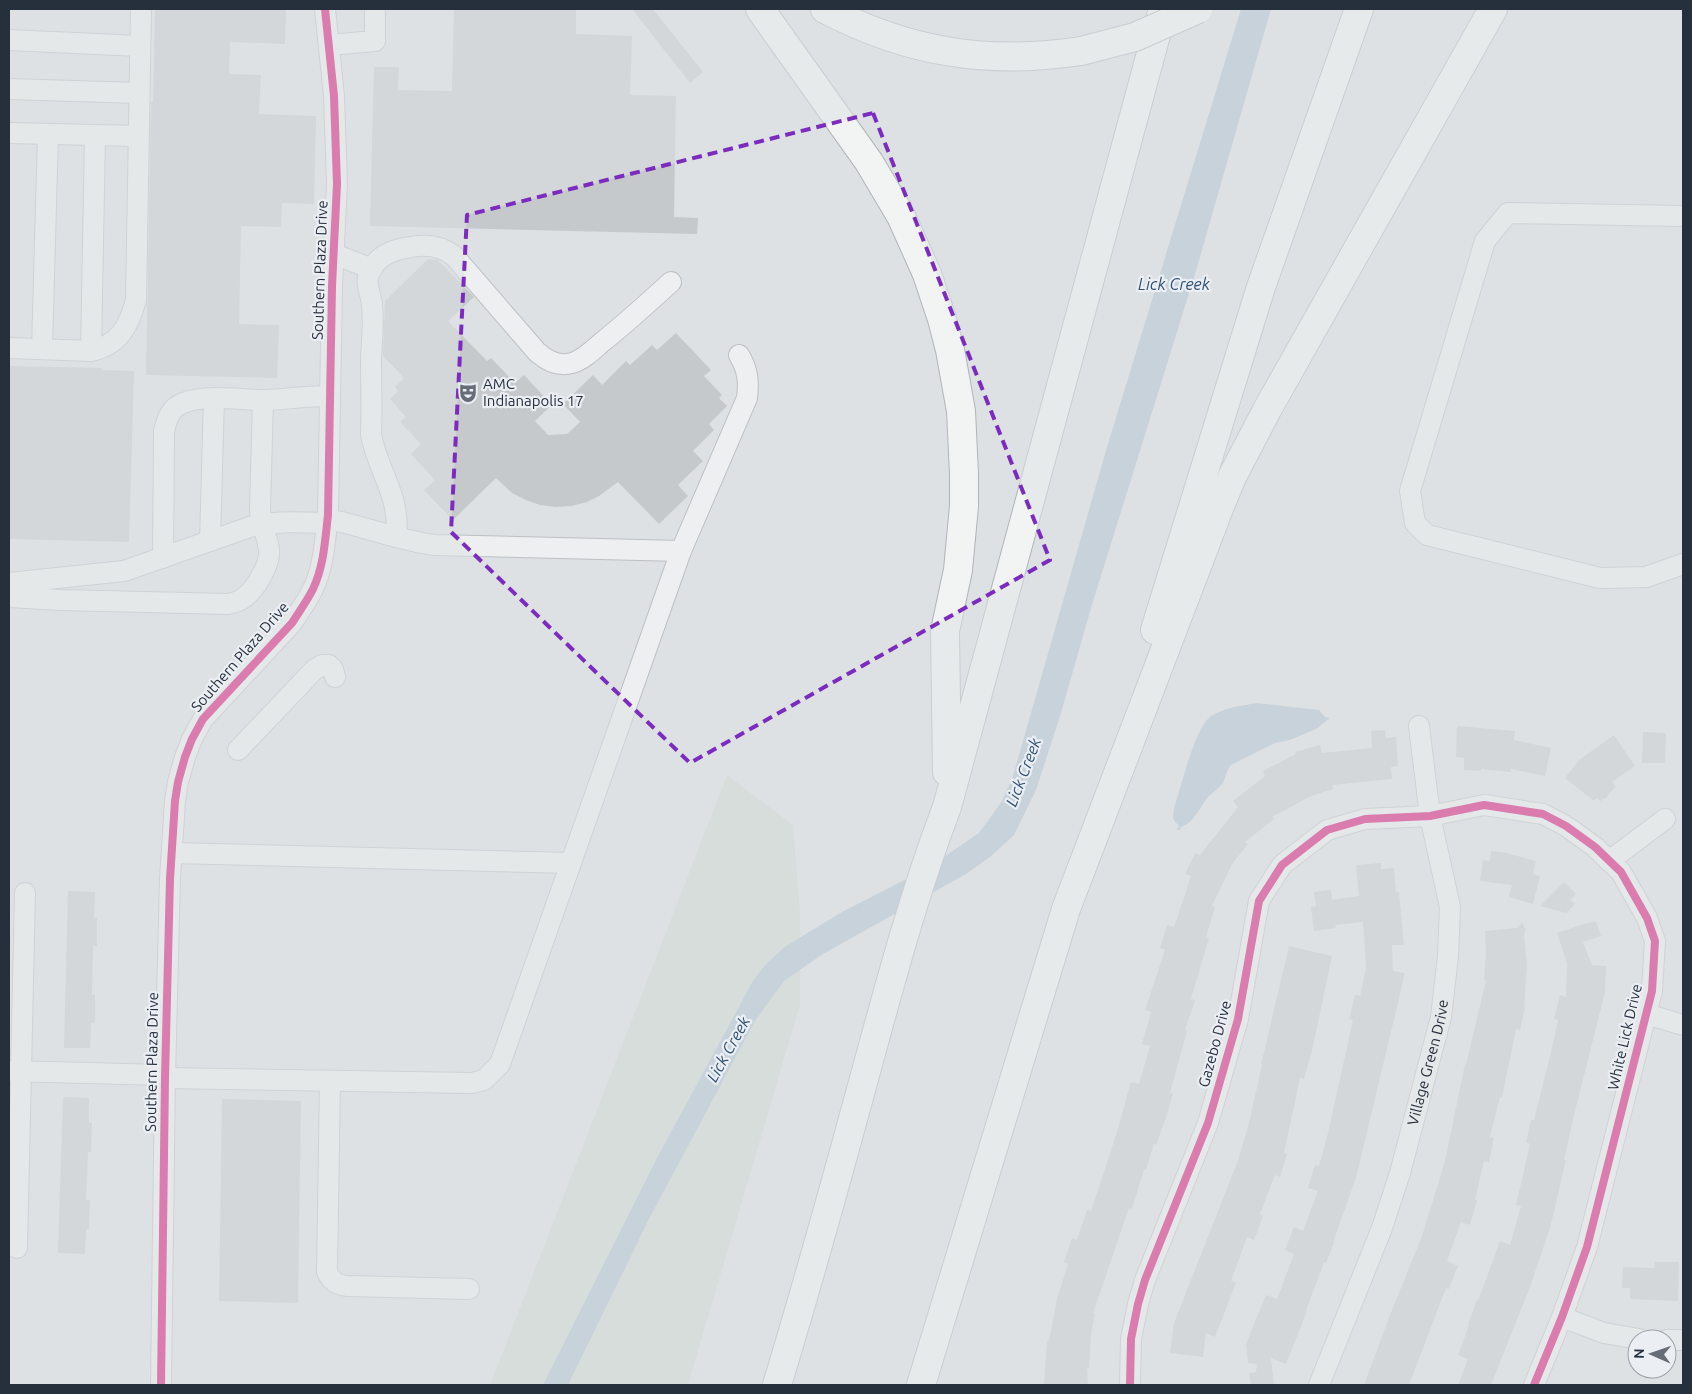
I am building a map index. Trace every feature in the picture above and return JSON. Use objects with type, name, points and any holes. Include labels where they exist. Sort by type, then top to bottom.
[{"type":"highway","points":[[760,9],[869,162],[901,216],[927,274],[942,318],[950,350],[961,411],[964,474],[959,562],[945,631],[947,807]]},
{"type":"highway","points":[[825,9],[888,37],[918,46],[980,56],[1019,57],[1081,51],[1135,37],[1198,9]]},
{"type":"highway","points":[[777,1385],[823,1231],[892,977],[930,851],[947,807],[1163,9]]},
{"type":"highway","points":[[1095,832],[1176,561],[1262,287],[1359,9]]},
{"type":"highway","points":[[922,1385],[1066,909],[1232,477],[1268,408],[1493,9]]},
{"type":"street","points":[[9,348],[91,351],[103,348],[124,331],[132,315],[136,300],[141,9]]},
{"type":"street","name":"Southern Plaza Drive","points":[[161,1385],[165,1076],[172,854],[178,782],[192,739],[203,719],[292,623],[313,589],[319,573],[327,521],[337,150],[334,96],[325,9]]},
{"type":"street","points":[[329,46],[375,41],[375,9]]},
{"type":"street","points":[[9,40],[140,46]]},
{"type":"street","points":[[9,89],[139,92]]},
{"type":"street","points":[[9,133],[138,136]]},
{"type":"street","points":[[42,349],[48,134]]},
{"type":"street","points":[[91,351],[94,135]]},
{"type":"street","points":[[1683,216],[1508,214],[1485,241],[1410,491],[1415,523],[1427,536],[1600,578],[1646,577],[1683,564]]},
{"type":"street","points":[[396,537],[397,525],[394,501],[374,448],[372,435],[372,309],[367,283],[375,263],[398,249],[434,246],[446,250],[454,256],[537,352],[548,362],[561,364],[572,363],[584,357],[642,309],[671,282]]},
{"type":"street","points":[[334,254],[372,268]]},
{"type":"street","points":[[15,1071],[472,1084],[484,1080],[492,1073],[500,1064],[681,551],[747,398],[749,377],[745,364],[739,355]]},
{"type":"street","points":[[163,558],[164,431],[172,410],[181,404],[194,400],[263,400],[330,396]]},
{"type":"street","points":[[210,541],[214,399]]},
{"type":"street","points":[[9,597],[228,604],[244,598],[266,568],[269,558],[269,549],[261,524],[260,511],[263,400]]},
{"type":"street","points":[[9,583],[124,571],[261,524],[285,521],[327,521],[359,526],[396,537],[434,545],[681,551]]},
{"type":"street","points":[[238,750],[314,670],[322,665],[328,665],[333,669],[335,677]]},
{"type":"street","name":"Village Green Drive","points":[[1319,1385],[1382,1228],[1400,1173],[1441,1017],[1448,956],[1450,907],[1430,816],[1419,726]]},
{"type":"street","name":"White Lick Drive","points":[[1430,816],[1484,805],[1543,814],[1566,826],[1595,847],[1620,872],[1646,918],[1655,941],[1652,991],[1587,1247],[1562,1317],[1534,1385]]},
{"type":"street","name":"Gazebo Drive","points":[[1130,1385],[1131,1340],[1138,1304],[1145,1280],[1208,1123],[1238,1019],[1259,901],[1282,865],[1327,830],[1365,819],[1430,816]]},
{"type":"street","points":[[1609,860],[1665,819]]},
{"type":"street","points":[[172,854],[571,863]]},
{"type":"street","points":[[17,1248],[15,1071],[25,894]]},
{"type":"street","points":[[1646,1014],[1683,1025]]},
{"type":"street","points":[[330,1081],[327,1272],[330,1279],[338,1285],[348,1286],[469,1289]]},
{"type":"street","points":[[1562,1317],[1604,1333],[1627,1337]]},
{"type":"highlighted area","points":[[873,113],[1050,560],[690,763],[451,532],[467,215]]},
{"type":"shaded area","points":[[727,775],[793,825],[800,912],[800,1005],[688,1385],[490,1385]]},
{"type":"water","name":"Lick Creek","points":[[1241,9],[1271,9],[1196,271],[1091,608],[1061,713],[1036,790],[1014,835],[990,857],[966,874],[823,954],[784,981],[755,1021],[650,1217],[568,1385],[543,1385],[658,1156],[754,979],[768,962],[786,946],[842,912],[926,869],[979,833],[1002,801],[1013,776],[1107,447]]},
{"type":"water","points":[[1257,703],[1319,710],[1325,717],[1330,718],[1316,729],[1290,740],[1275,743],[1231,765],[1223,783],[1208,797],[1190,822],[1181,827],[1180,830],[1177,830],[1179,826],[1173,819],[1174,808],[1196,738],[1201,728],[1216,713],[1230,708]]},
{"type":"building","points":[[155,9],[286,9],[285,44],[230,42],[229,74],[261,75],[259,114],[316,116],[314,204],[282,203],[281,227],[241,226],[239,324],[279,325],[277,378],[146,375],[151,102],[153,102]]},
{"type":"building","points":[[454,9],[576,9],[576,34],[632,36],[630,95],[676,96],[674,217],[698,218],[697,234],[370,226],[374,67],[399,67],[398,90],[452,91]]},
{"type":"building","points":[[632,9],[653,9],[703,72],[690,83]]},
{"type":"building","name":"AMC Indianapolis 17","points":[[428,259],[438,260],[474,297],[448,321],[487,361],[491,358],[515,383],[524,375],[552,405],[535,421],[548,435],[567,434],[580,422],[563,404],[593,375],[602,385],[626,361],[630,365],[652,345],[657,350],[676,333],[711,370],[704,376],[722,395],[719,398],[727,406],[709,424],[714,430],[693,451],[703,461],[678,485],[688,496],[659,524],[618,482],[587,502],[556,507],[540,505],[526,500],[512,493],[496,478],[453,520],[424,490],[435,480],[411,454],[421,444],[400,422],[406,417],[390,399],[398,391],[395,387],[404,378],[383,356],[385,301]]},
{"type":"building","points":[[9,366],[102,368],[102,370],[134,371],[129,542],[9,539]]},
{"type":"building","points":[[1457,726],[1515,731],[1514,740],[1551,748],[1545,776],[1511,769],[1511,772],[1481,769],[1481,771],[1464,770],[1464,758],[1456,757]]},
{"type":"building","points":[[1385,730],[1386,738],[1396,737],[1398,766],[1391,767],[1392,779],[1332,785],[1333,789],[1311,796],[1272,817],[1274,819],[1245,842],[1248,844],[1232,864],[1212,906],[1215,907],[1206,937],[1209,938],[1191,999],[1195,1000],[1185,1030],[1187,1031],[1170,1093],[1173,1094],[1167,1115],[1156,1145],[1154,1144],[1146,1170],[1144,1169],[1132,1209],[1129,1208],[1093,1313],[1095,1314],[1091,1335],[1089,1368],[1087,1368],[1088,1385],[1044,1385],[1047,1341],[1049,1341],[1057,1299],[1068,1264],[1064,1262],[1072,1238],[1077,1240],[1087,1210],[1091,1211],[1131,1082],[1139,1084],[1150,1046],[1142,1044],[1151,1012],[1145,1010],[1165,950],[1160,948],[1167,925],[1174,927],[1191,876],[1185,874],[1195,853],[1200,855],[1238,807],[1233,801],[1265,776],[1263,771],[1296,754],[1295,752],[1320,745],[1322,753],[1372,748],[1371,731]]},
{"type":"building","points":[[1643,732],[1666,733],[1665,763],[1642,763]]},
{"type":"building","points":[[1614,735],[1635,766],[1612,782],[1616,786],[1605,799],[1601,801],[1596,798],[1594,801],[1565,778],[1579,760]]},
{"type":"building","points":[[1491,851],[1536,861],[1533,874],[1540,876],[1533,904],[1509,897],[1512,885],[1480,881],[1483,860],[1490,861]]},
{"type":"building","points":[[1381,863],[1381,869],[1394,868],[1396,892],[1399,892],[1404,945],[1392,945],[1393,971],[1405,973],[1356,1178],[1334,1243],[1326,1263],[1324,1262],[1286,1364],[1271,1358],[1274,1385],[1251,1385],[1249,1373],[1256,1372],[1257,1364],[1248,1363],[1246,1344],[1266,1295],[1277,1299],[1294,1254],[1285,1250],[1294,1227],[1303,1231],[1318,1191],[1308,1188],[1315,1165],[1319,1166],[1328,1133],[1353,1020],[1349,1019],[1355,995],[1360,996],[1366,968],[1363,922],[1335,925],[1336,928],[1314,931],[1311,907],[1316,906],[1314,892],[1331,890],[1332,900],[1359,896],[1356,865]]},
{"type":"building","points":[[1564,882],[1576,894],[1570,900],[1575,904],[1566,913],[1540,906]]},
{"type":"building","points":[[68,891],[95,892],[94,918],[97,918],[97,946],[93,946],[92,995],[95,995],[95,1023],[91,1023],[90,1048],[64,1048]]},
{"type":"building","points":[[1523,922],[1524,928],[1526,928],[1524,935],[1527,966],[1525,1007],[1520,1030],[1516,1029],[1502,1097],[1500,1097],[1490,1137],[1494,1138],[1489,1162],[1484,1161],[1470,1225],[1461,1222],[1447,1261],[1458,1266],[1449,1289],[1446,1288],[1409,1385],[1364,1385],[1422,1236],[1445,1161],[1465,1064],[1486,980],[1484,980],[1485,931],[1517,928]]},
{"type":"building","points":[[1596,922],[1601,936],[1583,942],[1592,965],[1606,966],[1605,992],[1574,1115],[1564,1160],[1566,1160],[1550,1228],[1530,1287],[1491,1385],[1458,1385],[1468,1359],[1458,1355],[1468,1324],[1500,1241],[1510,1245],[1521,1206],[1516,1205],[1530,1144],[1526,1142],[1531,1120],[1534,1120],[1552,1048],[1558,1020],[1554,1019],[1560,995],[1566,997],[1567,963],[1557,933]]},
{"type":"building","points":[[1289,946],[1332,956],[1312,1051],[1304,1079],[1300,1078],[1284,1153],[1287,1154],[1280,1177],[1275,1175],[1260,1214],[1263,1216],[1254,1240],[1247,1237],[1231,1281],[1236,1283],[1215,1337],[1206,1333],[1203,1357],[1170,1353],[1174,1323],[1237,1163],[1248,1127]]},
{"type":"building","points":[[63,1097],[89,1098],[89,1123],[92,1123],[91,1152],[88,1152],[86,1200],[90,1200],[89,1229],[86,1229],[85,1254],[58,1253]]},
{"type":"building","points":[[222,1099],[301,1101],[298,1303],[219,1301]]},
{"type":"building","points":[[1655,1262],[1679,1262],[1678,1301],[1630,1299],[1630,1288],[1622,1288],[1623,1267],[1654,1268]]},
{"type":"cycle path","points":[[161,1385],[170,879],[178,782],[192,739],[203,719],[292,623],[306,602],[317,580],[325,543],[328,515],[332,286],[337,184],[334,96],[325,9]]},
{"type":"cycle path","points":[[1130,1385],[1131,1339],[1138,1304],[1145,1280],[1208,1123],[1238,1019],[1259,901],[1282,865],[1327,830],[1365,819],[1430,816],[1484,805],[1543,814],[1566,826],[1595,847],[1621,872],[1647,918],[1655,941],[1652,991],[1587,1247],[1562,1317],[1534,1385]]},
{"type":"place","name":"AMC Indianapolis 17","points":[[468,393]]}]
